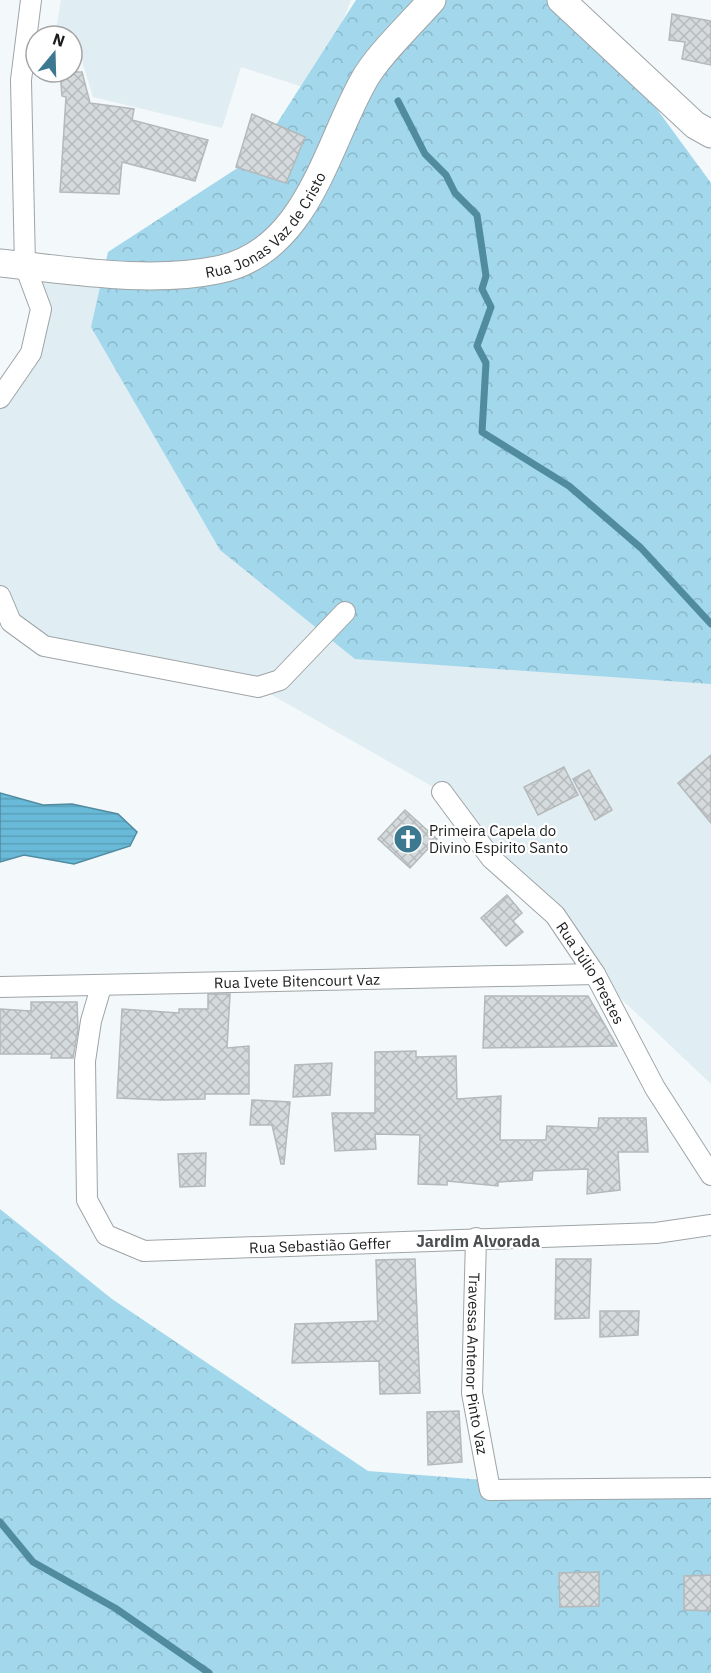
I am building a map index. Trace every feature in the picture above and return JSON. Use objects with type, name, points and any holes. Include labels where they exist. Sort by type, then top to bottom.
[{"type":"street","points":[[0,398],[31,353],[41,309],[13,265],[21,80],[31,0]]},
{"type":"street","name":"Rua Jonas Vaz de Cristo","points":[[13,265],[156,276],[219,270],[251,258],[282,234],[312,192],[365,78],[432,0]]},
{"type":"street","points":[[561,0],[695,125],[711,134]]},
{"type":"street","points":[[0,596],[11,622],[44,646],[258,687],[280,680],[345,612]]},
{"type":"street","name":"Rua Júlio Prestes","points":[[442,792],[491,858],[555,915],[595,974],[655,1089],[711,1175]]},
{"type":"street","name":"Rua Ivete Bitencourt Vaz","points":[[0,987],[101,987],[595,974]]},
{"type":"street","name":"Rua Sebastião Geffer","points":[[101,987],[91,1021],[85,1061],[87,1200],[106,1235],[144,1251],[656,1233],[711,1225]]},
{"type":"street","name":"Travessa Antenor Pinto Vaz","points":[[476,1238],[472,1392],[489,1490],[711,1488]]},
{"type":"shaded area","points":[[61,0],[351,0],[315,91],[241,67],[222,128],[93,97],[84,68],[84,24],[57,24]]},
{"type":"shaded area","points":[[251,258],[711,658],[711,1084],[595,974],[442,792],[258,687],[44,646],[0,596],[0,398],[41,309],[25,266]]},
{"type":"shaded area","points":[[0,793],[43,805],[72,804],[118,814],[137,832],[130,846],[74,864],[24,855],[0,862]]},
{"type":"green space","points":[[356,0],[577,0],[711,183],[711,684],[355,659],[220,550],[91,327],[108,252],[256,156]]},
{"type":"green space","points":[[0,1209],[112,1299],[368,1471],[689,1496],[711,1490],[711,1673],[0,1673]]},
{"type":"building","points":[[672,14],[711,21],[711,65],[682,59],[685,42],[669,40]]},
{"type":"building","points":[[84,80],[90,103],[134,109],[132,120],[208,140],[195,181],[122,162],[119,194],[60,192],[66,97],[62,96],[61,84],[84,84]]},
{"type":"building","points":[[252,114],[305,137],[286,183],[236,167]]},
{"type":"building","points":[[711,755],[711,823],[678,783]]},
{"type":"building","points":[[564,767],[578,795],[538,815],[524,787]]},
{"type":"building","points":[[589,770],[612,810],[595,820],[573,779]]},
{"type":"building","name":"Primeira Capela do Divino Espirito Santo","points":[[405,810],[437,839],[410,868],[378,839]]},
{"type":"building","points":[[507,895],[522,913],[513,921],[523,932],[506,946],[481,918]]},
{"type":"building","points":[[208,994],[230,994],[227,1048],[249,1046],[249,1094],[205,1094],[205,1099],[117,1098],[122,1009],[179,1013],[179,1009],[208,1009]]},
{"type":"building","points":[[485,996],[588,996],[617,1046],[483,1048]]},
{"type":"building","points":[[31,1002],[77,1002],[78,1029],[73,1058],[51,1058],[52,1054],[0,1054],[0,1009],[31,1011]]},
{"type":"building","points":[[416,1051],[416,1057],[456,1056],[457,1099],[501,1096],[500,1140],[546,1140],[547,1126],[598,1128],[599,1118],[646,1118],[648,1152],[618,1152],[620,1190],[587,1194],[588,1169],[533,1171],[532,1180],[498,1182],[498,1186],[447,1181],[447,1185],[418,1184],[420,1135],[375,1134],[376,1149],[335,1151],[332,1113],[375,1113],[375,1052]]},
{"type":"building","points":[[332,1063],[330,1095],[293,1097],[295,1065]]},
{"type":"building","points":[[252,1100],[290,1102],[284,1164],[281,1164],[272,1125],[250,1125]]},
{"type":"building","points":[[206,1153],[205,1186],[180,1187],[178,1154]]},
{"type":"building","points":[[415,1259],[420,1393],[380,1394],[379,1361],[292,1363],[295,1324],[378,1321],[376,1260]]},
{"type":"building","points":[[556,1259],[591,1259],[589,1318],[555,1319]]},
{"type":"building","points":[[600,1311],[639,1311],[638,1335],[600,1337]]},
{"type":"building","points":[[459,1411],[462,1462],[428,1465],[427,1412]]},
{"type":"building","points":[[599,1572],[599,1606],[560,1607],[559,1573]]},
{"type":"building","points":[[711,1575],[711,1611],[684,1610],[684,1576]]},
{"type":"waterway","points":[[398,101],[425,154],[446,175],[455,193],[477,215],[486,276],[482,289],[491,307],[477,346],[486,363],[482,432],[569,486],[641,548],[711,624]]},
{"type":"waterway","points":[[0,1522],[33,1562],[115,1608],[209,1673]]},
{"type":"place","name":"Primeira Capela do Divino Espirito Santo","points":[[408,839]]},
{"type":"district","name":"Jardim Alvorada","points":[[478,1241]]}]
